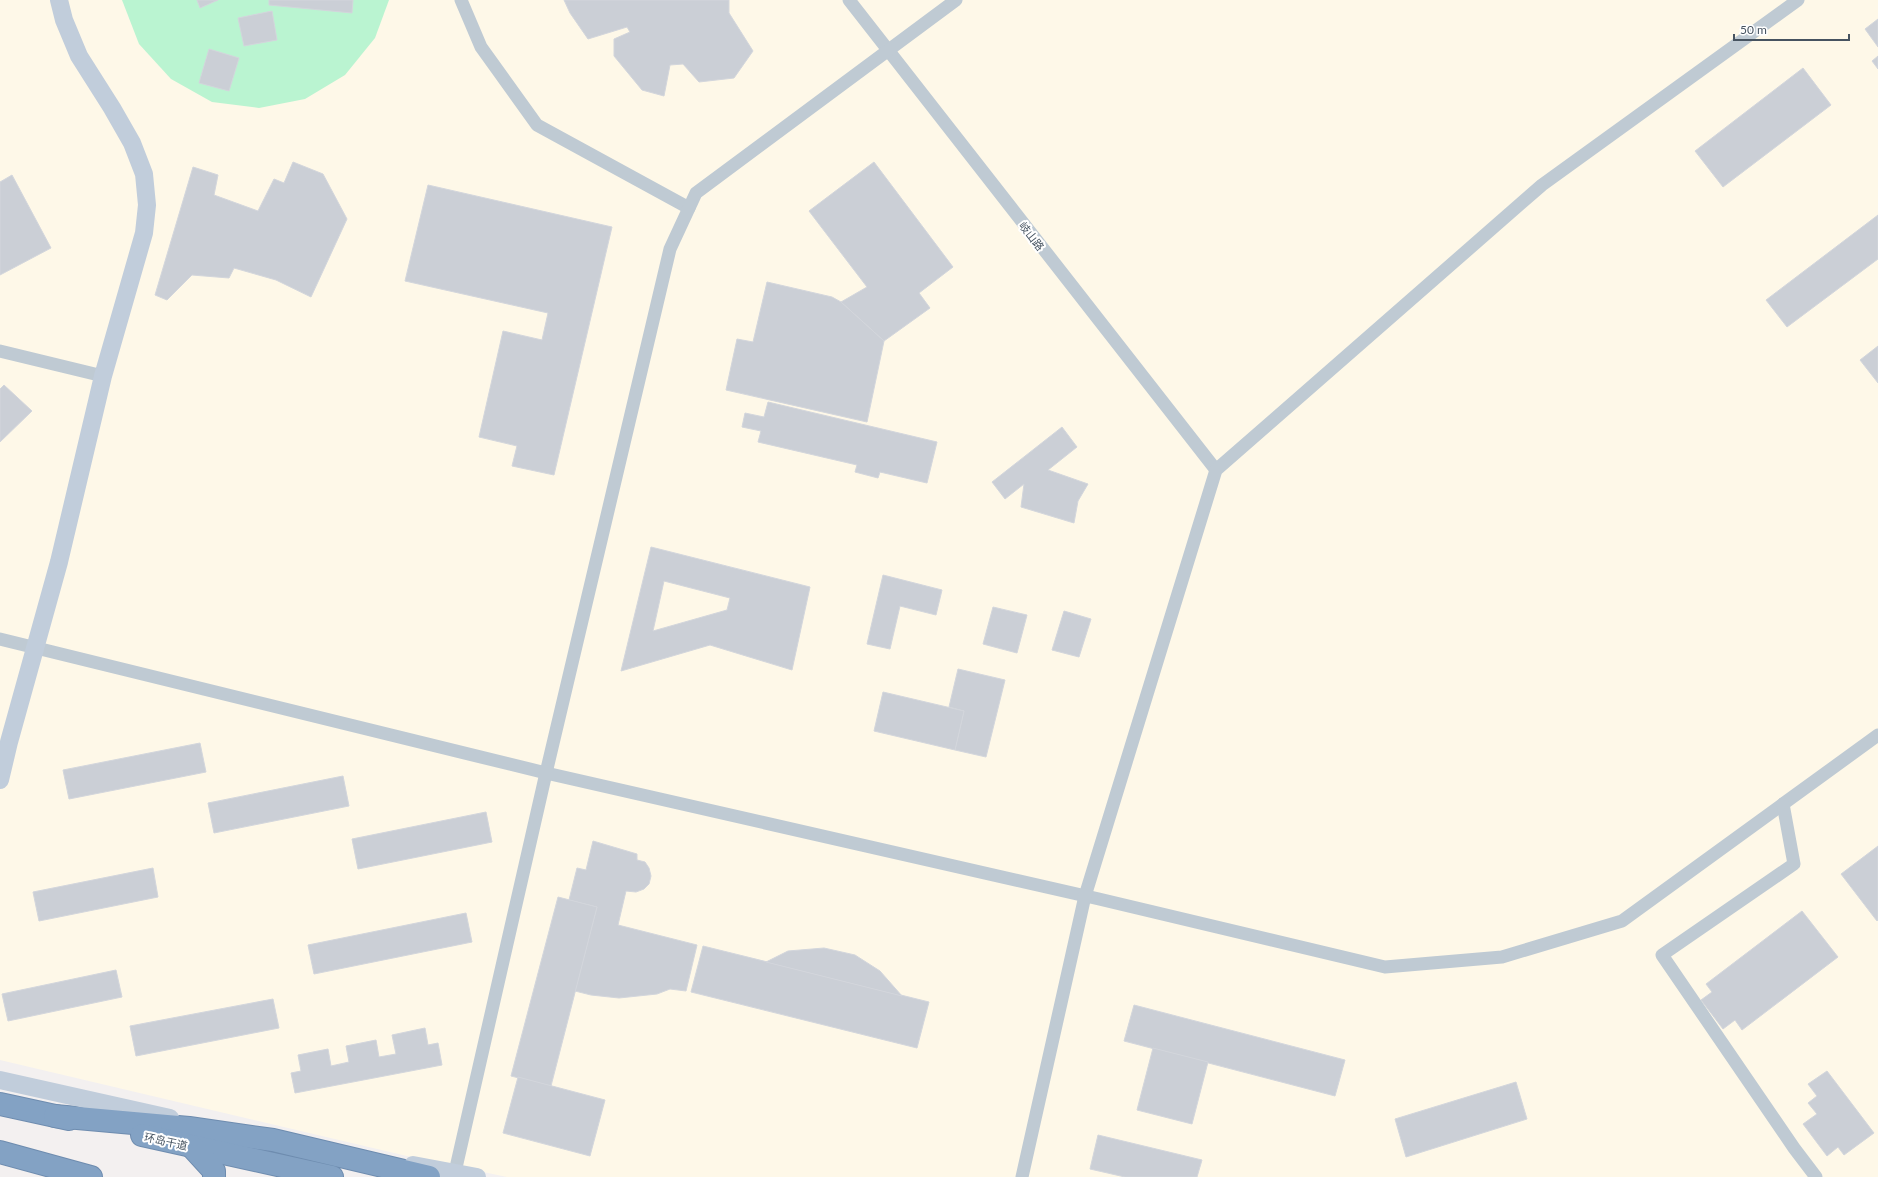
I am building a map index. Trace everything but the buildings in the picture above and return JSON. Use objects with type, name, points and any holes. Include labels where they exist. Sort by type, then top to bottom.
[{"type":"highway","name":"环岛干道","points":[[0,1104],[332,1177]]},
{"type":"highway","points":[[55,1116],[189,1128],[273,1140],[429,1177]]},
{"type":"highway","points":[[191,1146],[214,1171],[214,1177]]},
{"type":"highway","points":[[0,1152],[92,1177]]},
{"type":"main road","points":[[50,0],[64,20]]},
{"type":"main road","points":[[0,780],[59,562],[103,376],[144,233],[147,206],[144,174],[132,143],[79,56],[64,20],[59,0]]},
{"type":"main road","points":[[0,1080],[273,1140],[477,1177]]},
{"type":"street","points":[[461,0],[481,47],[537,125],[689,208]]},
{"type":"street","name":"岐山路","points":[[849,0],[1216,470]]},
{"type":"street","points":[[454,1172],[546,773],[670,249],[696,193],[956,0]]},
{"type":"street","points":[[1022,1177],[1085,896],[1216,470],[1542,185],[1798,0]]},
{"type":"street","points":[[0,351],[103,376]]},
{"type":"street","points":[[0,639],[546,773],[1085,896],[1385,967],[1502,957],[1622,921],[1878,735]]},
{"type":"street","points":[[1783,804],[1794,864],[1662,955],[1794,1148],[1816,1177]]},
{"type":"shaded area","points":[[0,0],[1878,0],[1878,1177],[507,1177],[407,1156],[0,1060]]},
{"type":"green space","points":[[122,0],[389,0],[375,38],[345,75],[305,99],[259,108],[212,102],[171,79],[139,44]]}]
